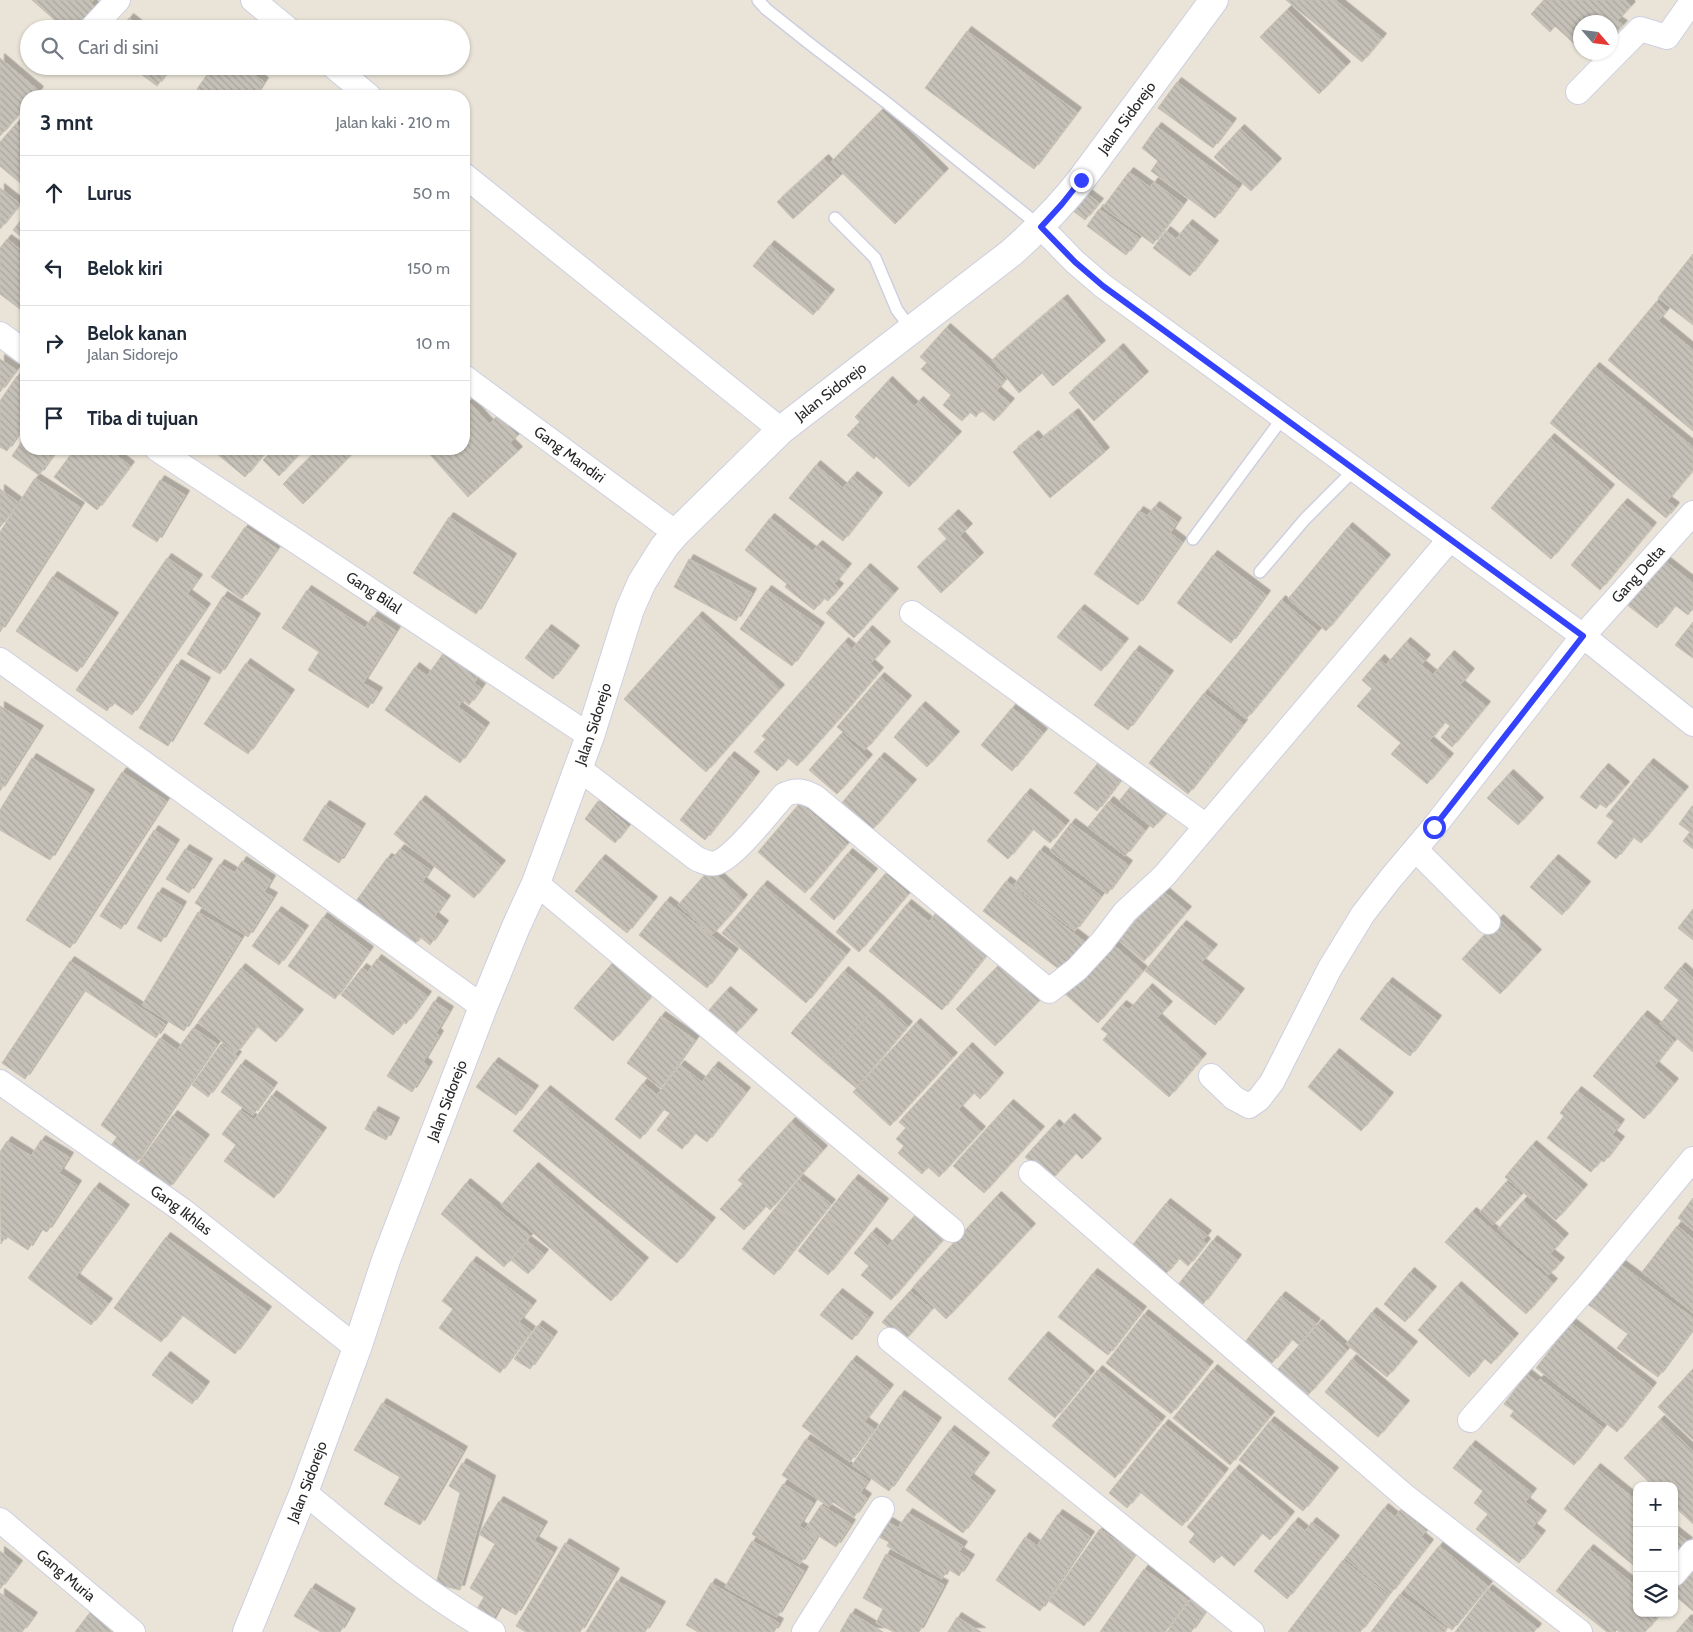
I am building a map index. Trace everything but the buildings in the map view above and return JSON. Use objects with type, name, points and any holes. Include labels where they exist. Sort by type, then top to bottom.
[{"type":"street","points":[[99,20],[118,0]]},
{"type":"street","points":[[253,0],[277,20]]},
{"type":"street","name":"Jalan Sidorejo","points":[[247,1632],[304,1492],[358,1348],[386,1260],[483,1007],[514,929],[536,883],[577,767],[590,736],[630,609],[642,582],[664,547],[676,533],[781,430],[1011,253],[1041,227],[1081,180],[1214,0]]},
{"type":"street","points":[[1578,92],[1640,29],[1667,36],[1693,0]]},
{"type":"street","points":[[344,75],[362,90]]},
{"type":"street","points":[[470,180],[781,430]]},
{"type":"street","points":[[1041,227],[1075,262],[1103,286],[1284,416],[1583,636],[1693,724]]},
{"type":"street","points":[[0,334],[20,349]]},
{"type":"street","name":"Gang Mandiri","points":[[470,381],[676,533]]},
{"type":"street","name":"Gang Bilal","points":[[164,455],[304,545],[590,736]]},
{"type":"street","name":"Gang Delta","points":[[1211,1076],[1234,1098],[1249,1106],[1259,1099],[1272,1082],[1330,968],[1363,914],[1416,850],[1583,636],[1693,513]]},
{"type":"street","points":[[577,767],[697,859],[708,863],[715,863],[732,853],[784,795],[794,790],[805,792],[815,797],[1049,991],[1077,970],[1125,912],[1164,876],[1450,539]]},
{"type":"street","points":[[912,614],[1206,826]]},
{"type":"street","points":[[0,660],[483,1007]]},
{"type":"street","points":[[1416,850],[1488,922]]},
{"type":"street","points":[[536,883],[952,1230]]},
{"type":"street","name":"Gang Ikhlas","points":[[0,1082],[182,1210],[358,1348]]},
{"type":"street","points":[[1470,1420],[1587,1287],[1693,1159]]},
{"type":"street","points":[[1031,1173],[1406,1497],[1580,1632]]},
{"type":"street","points":[[890,1340],[1252,1632]]},
{"type":"street","points":[[304,1492],[389,1562],[470,1619],[493,1632]]},
{"type":"street","points":[[804,1632],[882,1509]]},
{"type":"street","name":"Gang Muria","points":[[0,1520],[133,1632]]},
{"type":"street","points":[[1676,1572],[1693,1552]]},
{"type":"lane","points":[[758,0],[766,9],[1041,227]]},
{"type":"lane","points":[[835,218],[875,258],[897,310],[912,330]]},
{"type":"lane","points":[[1193,539],[1284,416]]},
{"type":"lane","points":[[1260,572],[1306,519],[1355,469]]},
{"type":"route","points":[[1081,180],[1041,227],[1075,262],[1103,286],[1583,636],[1434,827]]}]
